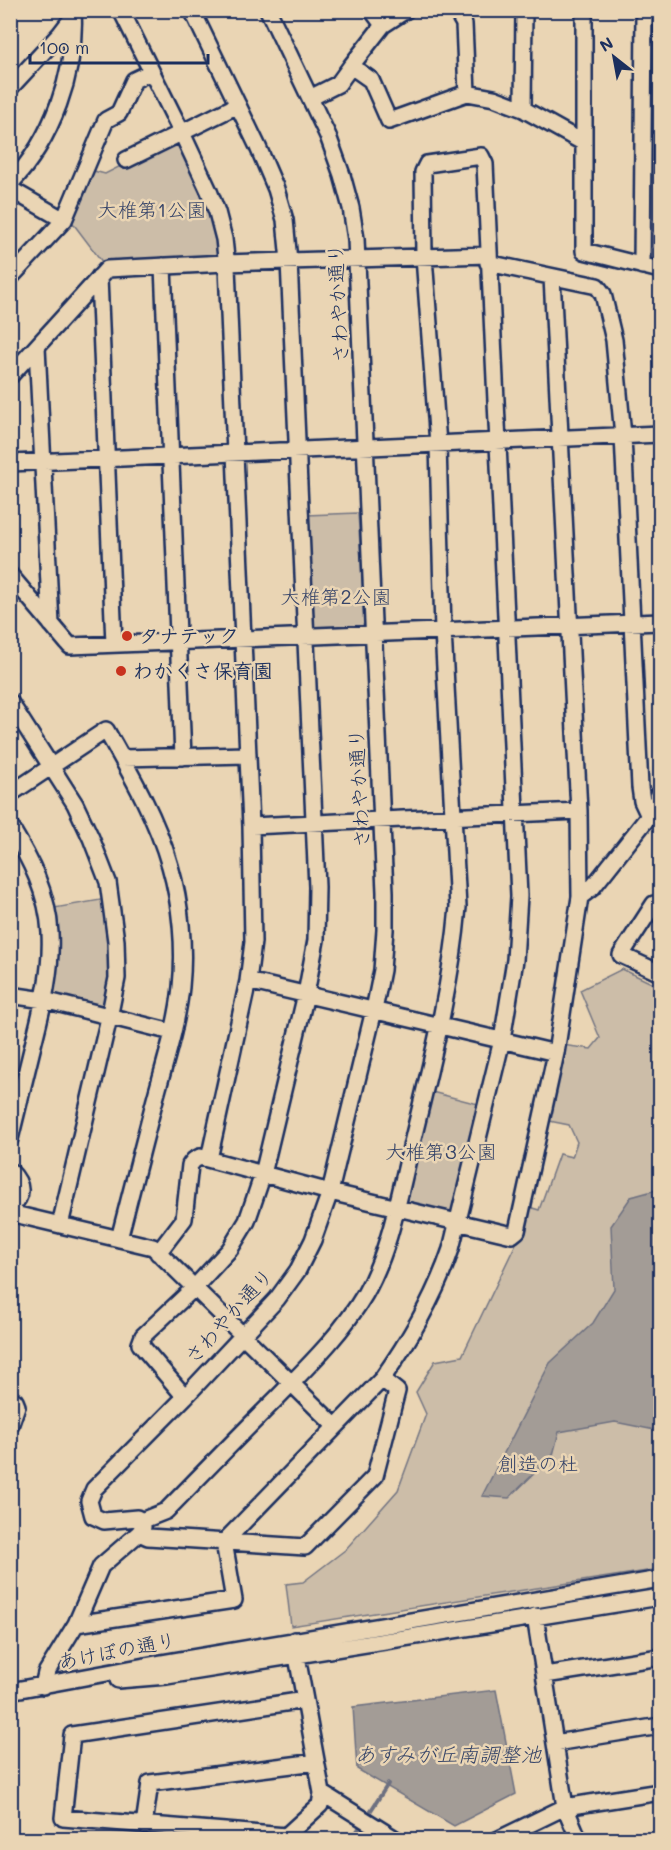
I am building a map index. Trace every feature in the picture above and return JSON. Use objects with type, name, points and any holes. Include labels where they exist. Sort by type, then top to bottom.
[{"type":"street","points":[[121,10],[182,133],[217,212],[224,239],[226,263],[251,826],[253,942],[248,981],[209,1159]]},
{"type":"street","points":[[185,1397],[140,1344],[143,1336],[194,1288],[230,1249],[247,1221],[263,1174],[306,994],[316,940],[317,887],[289,261],[285,220],[276,189],[192,10]]},
{"type":"street","name":"さわやか通り","points":[[140,1527],[137,1518],[104,1521],[93,1516],[89,1501],[94,1489],[277,1299],[298,1270],[313,1240],[330,1192],[382,970],[385,892],[358,259],[351,208],[328,136],[268,10]]},
{"type":"street","points":[[372,10],[383,25]]},
{"type":"street","points":[[310,98],[338,84],[383,25],[406,10]]},
{"type":"street","points":[[456,10],[465,24],[467,93]]},
{"type":"street","points":[[523,109],[524,10]]},
{"type":"street","points":[[584,10],[584,251],[660,270]]},
{"type":"street","points":[[642,266],[644,10]]},
{"type":"street","points":[[64,220],[10,187],[41,142],[56,113],[72,47],[73,14]]},
{"type":"street","points":[[10,88],[60,34],[73,14]]},
{"type":"street","points":[[351,66],[371,80],[389,121],[467,93],[494,98],[523,109],[584,143]]},
{"type":"street","points":[[10,278],[64,220],[106,120],[119,113],[134,80],[151,72]]},
{"type":"street","points":[[126,160],[238,105]]},
{"type":"street","points":[[46,1685],[46,1673],[76,1624],[101,1566],[140,1527],[166,1511],[291,1384],[343,1326],[365,1294],[381,1259],[440,1026],[454,951],[458,907],[443,631],[438,444],[424,256],[423,172],[427,164],[481,156],[485,164],[516,814],[518,907],[515,960],[502,1040],[451,1249],[431,1300],[403,1349],[382,1379],[224,1542]]},
{"type":"street","points":[[10,376],[107,269],[424,256],[488,259],[552,277],[597,286],[603,294],[614,340],[623,436],[640,787],[642,801],[649,816]]},
{"type":"street","points":[[163,266],[183,756]]},
{"type":"street","points":[[99,277],[114,644]]},
{"type":"street","points":[[158,1253],[184,1219],[190,1165],[200,1157],[330,1192],[512,1235],[516,1233],[556,1053],[580,897],[579,811],[552,277]]},
{"type":"street","points":[[37,347],[51,624]]},
{"type":"street","points":[[10,464],[660,434]]},
{"type":"street","points":[[10,575],[70,646],[660,622]]},
{"type":"street","points":[[10,702],[75,804],[99,857],[108,882],[117,941],[117,978],[110,1018],[60,1225]]},
{"type":"street","points":[[10,794],[106,730],[156,823],[170,867],[182,949],[180,988],[172,1032],[119,1239]]},
{"type":"street","points":[[122,758],[247,754]]},
{"type":"street","points":[[580,897],[592,888],[649,816],[660,794]]},
{"type":"street","points":[[251,826],[579,811]]},
{"type":"street","points":[[10,826],[26,852],[45,902],[50,930],[51,963],[45,1000],[10,1139]]},
{"type":"street","points":[[658,900],[621,956],[660,973]]},
{"type":"street","points":[[248,981],[556,1053]]},
{"type":"street","points":[[10,995],[45,1000],[172,1032]]},
{"type":"street","points":[[10,1171],[18,1179],[21,1189],[19,1197],[10,1208]]},
{"type":"street","points":[[10,1213],[153,1247],[335,1426]]},
{"type":"street","points":[[140,1527],[148,1537],[305,1547],[375,1476],[397,1391],[382,1379]]},
{"type":"street","points":[[10,1400],[15,1401],[17,1406],[10,1426]]},
{"type":"street","points":[[76,1624],[234,1600],[224,1542]]},
{"type":"street","name":"あけぼの通り","points":[[10,1691],[46,1685],[167,1676],[296,1648],[660,1579]]},
{"type":"street","name":"あけぼの通り","points":[[296,1648],[660,1597]]},
{"type":"street","points":[[535,1616],[566,1807],[579,1839]]},
{"type":"street","points":[[296,1648],[322,1793],[320,1805],[286,1836],[63,1818],[72,1735],[305,1700]]},
{"type":"street","points":[[544,1675],[660,1657]]},
{"type":"street","points":[[555,1743],[660,1726]]},
{"type":"street","points":[[144,1825],[150,1783],[316,1762]]},
{"type":"street","points":[[507,1837],[566,1807],[660,1792]]},
{"type":"street","points":[[322,1793],[398,1839]]},
{"type":"green space","name":"大椎第1公園","points":[[174,139],[204,193],[215,229],[219,256],[106,267],[72,222],[90,170],[105,174]]},
{"type":"green space","name":"大椎第2公園","points":[[358,513],[365,624],[357,629],[316,631],[311,628],[306,515]]},
{"type":"green space","points":[[106,899],[111,954],[105,1008],[51,996],[57,952],[54,908]]},
{"type":"green space","name":"創造の杜","points":[[622,969],[660,987],[660,1569],[291,1626],[286,1584],[303,1582],[345,1550],[398,1490],[426,1414],[416,1392],[435,1361],[462,1356],[520,1235],[526,1206],[539,1210],[559,1154],[572,1157],[577,1142],[569,1125],[544,1120],[562,1045],[591,1049],[600,1038],[580,990]]},
{"type":"green space","name":"大椎第3公園","points":[[428,1091],[482,1105],[455,1210],[447,1216],[406,1206],[401,1200]]},
{"type":"water","points":[[660,1189],[660,1431],[615,1422],[559,1432],[553,1455],[509,1498],[482,1496],[550,1363],[593,1323],[614,1289],[611,1226],[631,1197]]},
{"type":"water","name":"あすみが丘南調整池","points":[[496,1690],[516,1794],[454,1826],[357,1769],[353,1707]]},
{"type":"waterway","points":[[366,1818],[388,1784]]},
{"type":"waterway","points":[[351,1840],[362,1824]]},
{"type":"place","name":"タナテック","points":[[127,636]]},
{"type":"place","name":"わかくさ保育園","points":[[121,671]]}]
